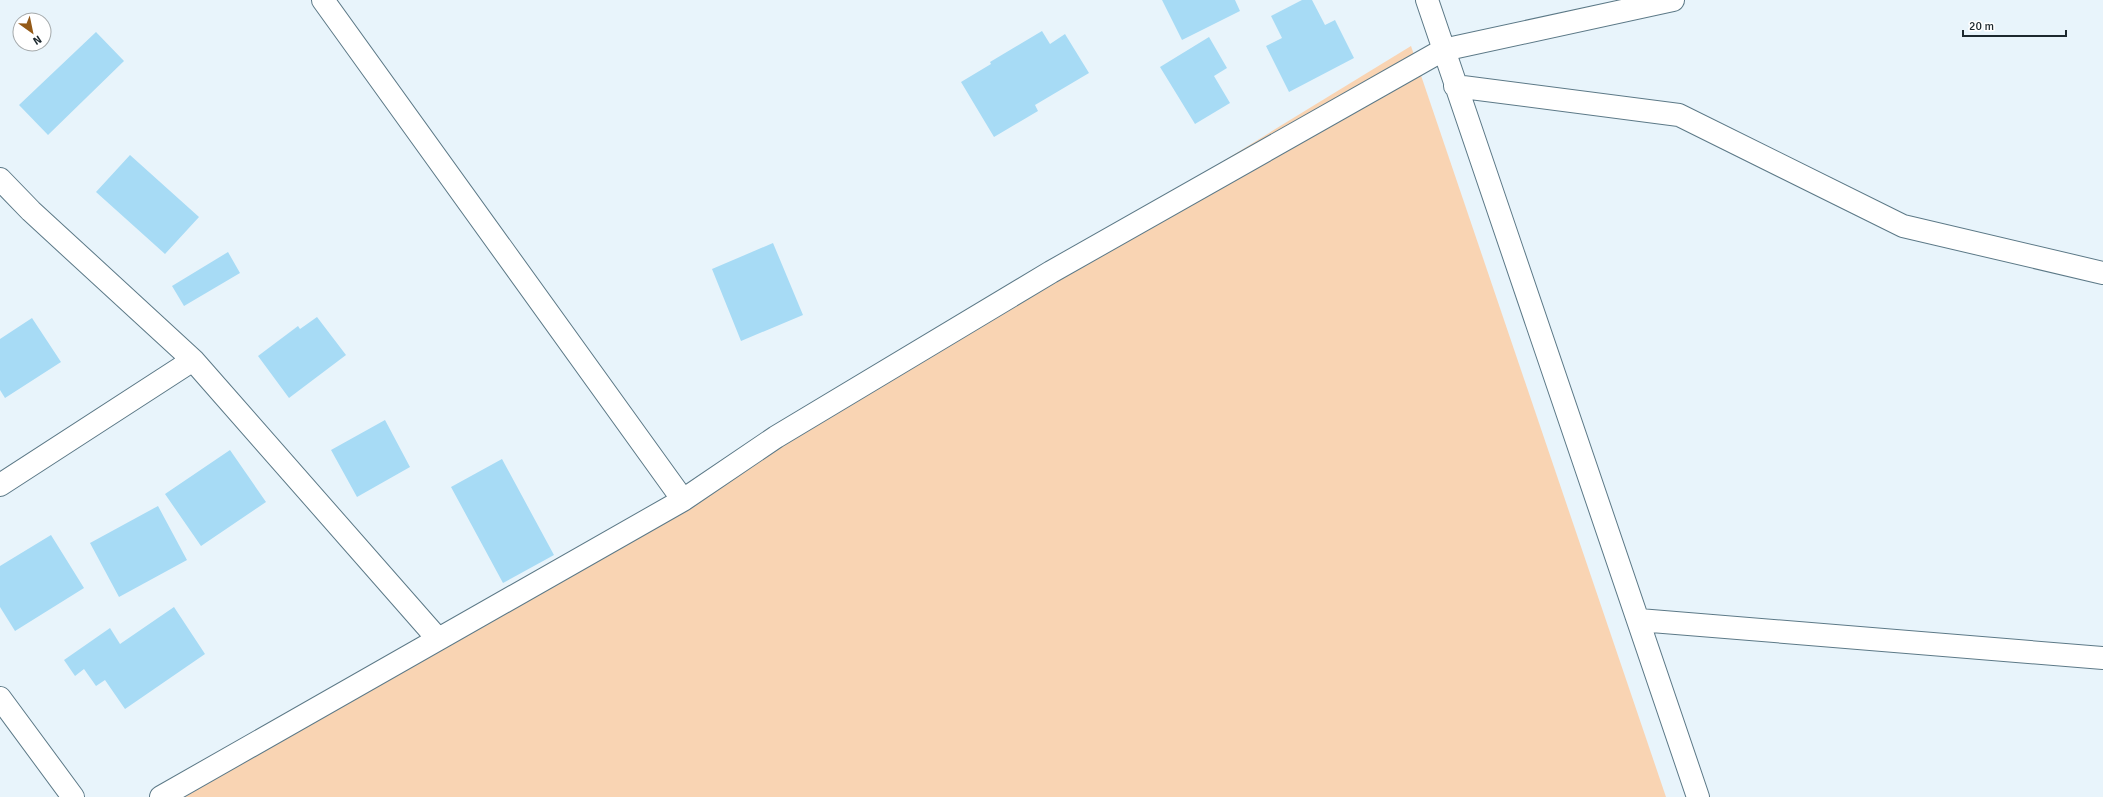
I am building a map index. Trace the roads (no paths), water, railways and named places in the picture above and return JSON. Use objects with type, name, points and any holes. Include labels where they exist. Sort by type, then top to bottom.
[{"type":"street","points":[[323,0],[683,500]]},
{"type":"street","points":[[1427,0],[1698,797]]},
{"type":"street","points":[[161,797],[683,500],[776,437],[1051,272],[1443,50],[1673,0]]},
{"type":"street","points":[[1455,86],[1679,114],[1903,226],[2103,273]]},
{"type":"street","points":[[0,178],[30,211],[193,360],[438,639]]},
{"type":"street","points":[[0,485],[193,360]]},
{"type":"street","points":[[1639,620],[2103,658]]},
{"type":"street","points":[[0,698],[72,797]]}]
